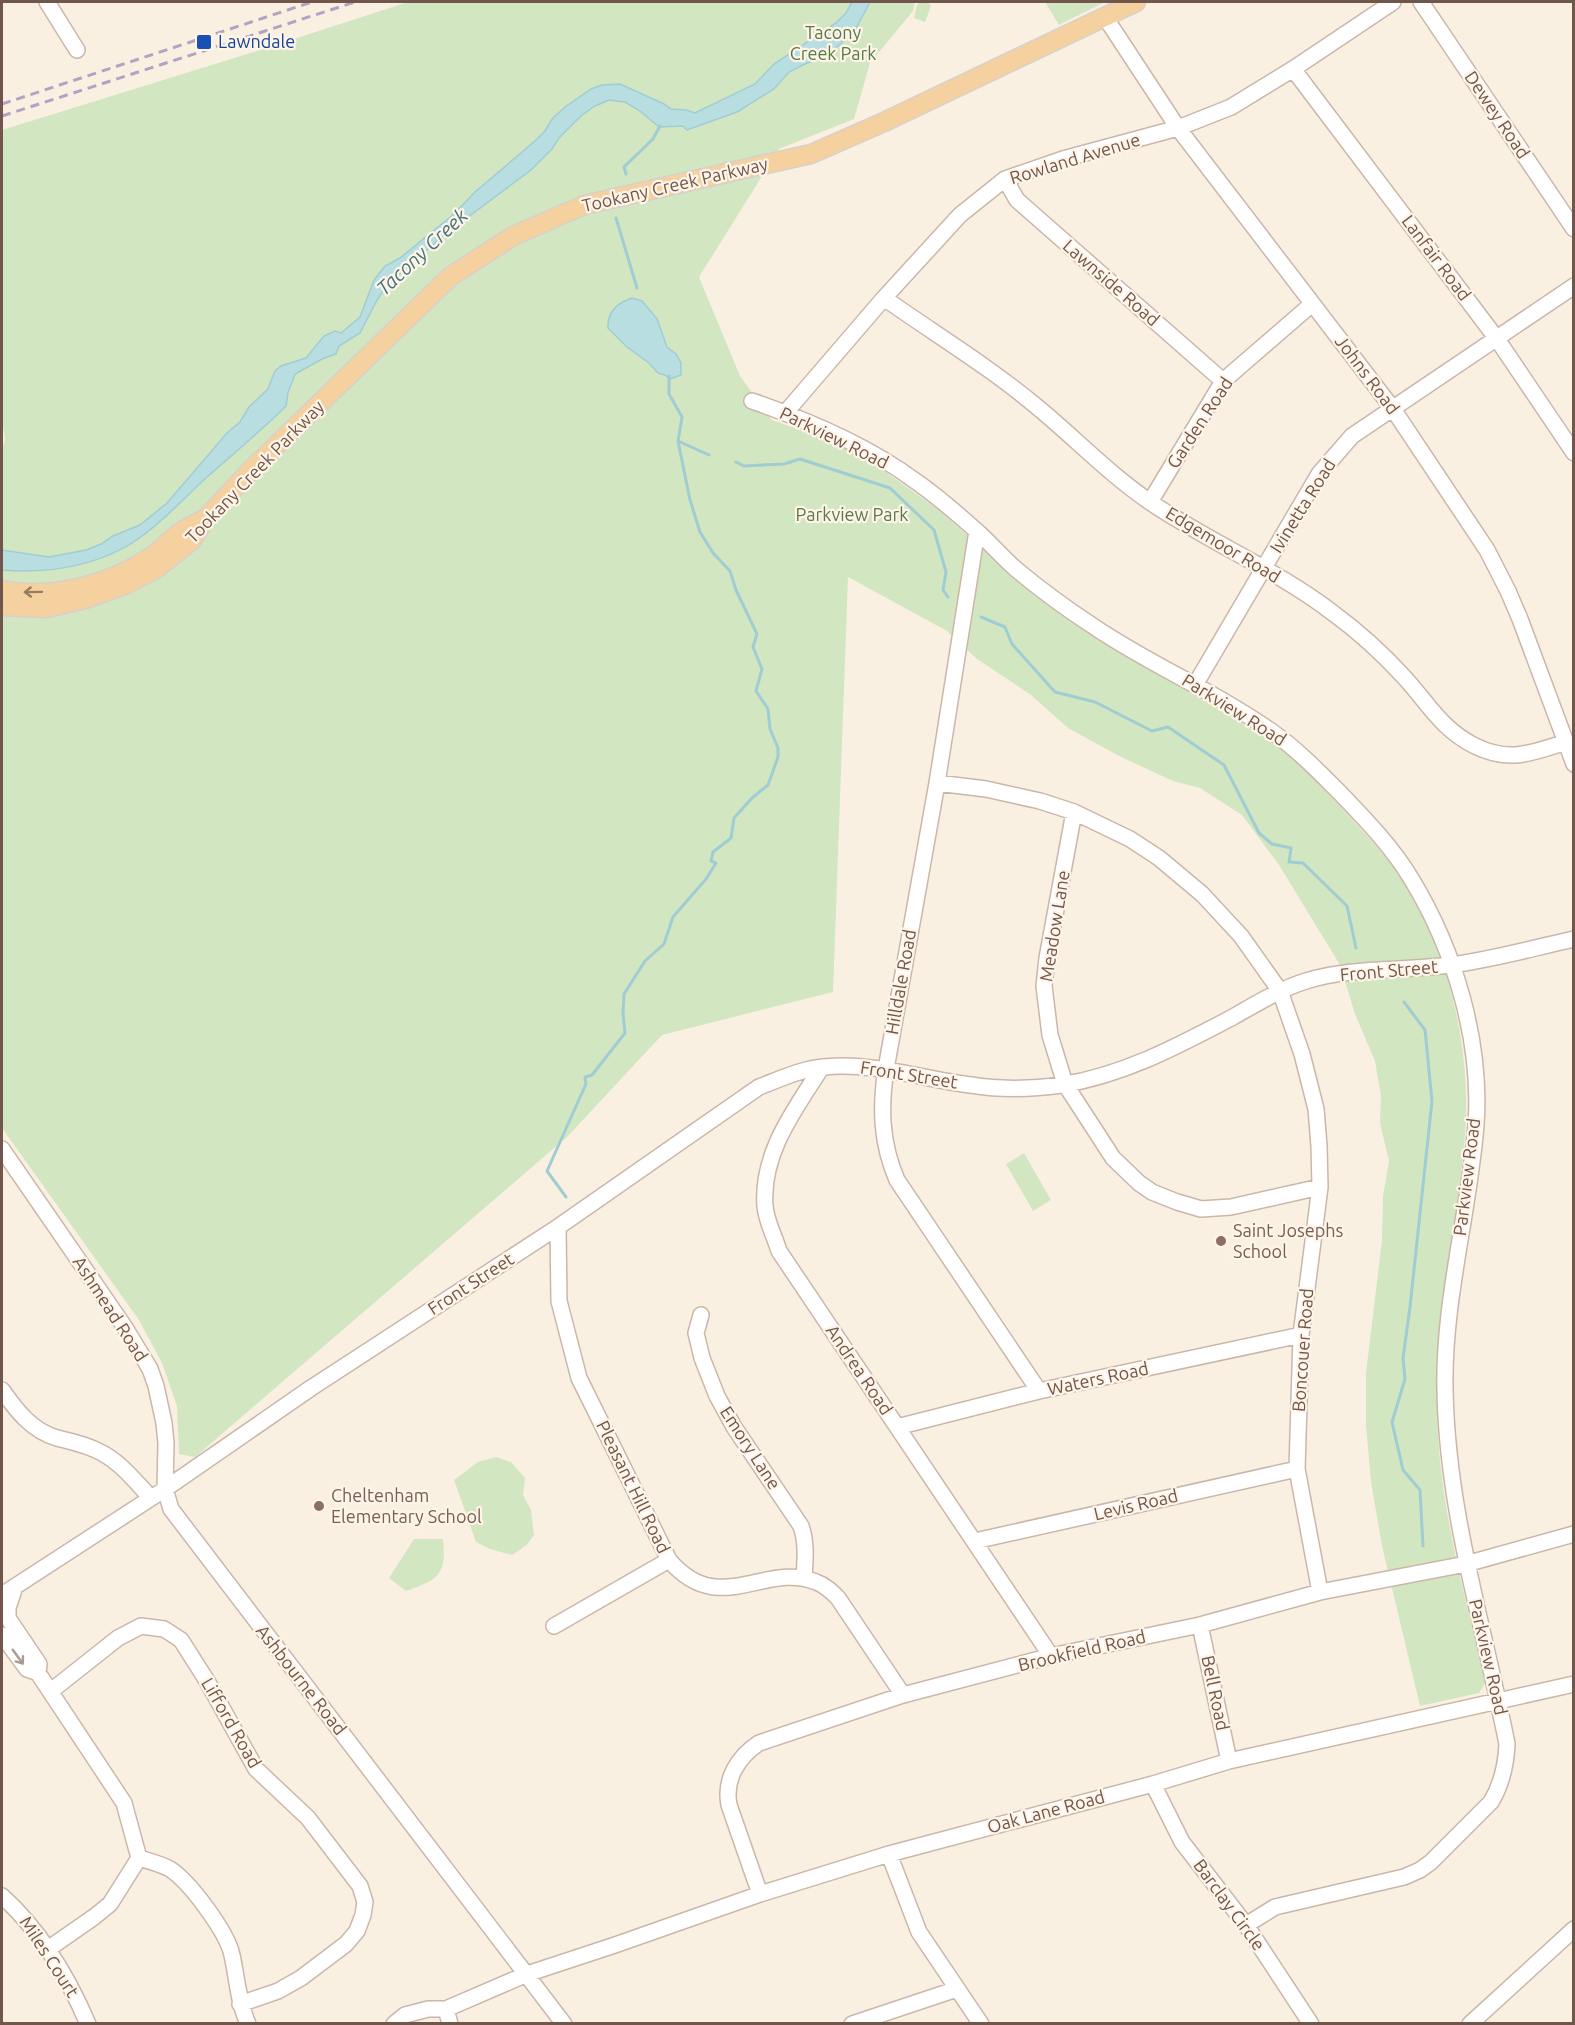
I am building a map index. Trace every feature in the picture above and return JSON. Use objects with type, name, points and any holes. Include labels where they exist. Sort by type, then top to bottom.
[{"type":"main road","name":"Tookany Creek Parkway","points":[[2,606],[46,608],[85,599],[127,584],[157,568],[192,540],[205,519],[252,469],[452,276],[513,236],[584,205],[811,154],[884,122],[1136,2]]},
{"type":"main road","name":"Tookany Creek Parkway","points":[[2,590],[54,592],[80,587],[122,573],[151,556],[180,532],[205,519]]},
{"type":"street","points":[[47,2],[77,50]]},
{"type":"street","name":"Rowland Avenue","points":[[786,412],[884,298],[960,215],[1005,179],[1063,159],[1178,128],[1231,107],[1293,69],[1393,2]]},
{"type":"street","name":"Dewey Road","points":[[1421,2],[1574,229]]},
{"type":"street","name":"Johns Road","points":[[1105,17],[1178,128],[1393,409],[1487,549],[1516,610],[1574,764]]},
{"type":"street","name":"Lanfair Road","points":[[1293,69],[1497,339],[1574,453]]},
{"type":"street","name":"Lawnside Road","points":[[1005,179],[1017,200],[1223,381]]},
{"type":"street","name":"Ivinetta Road","points":[[1195,685],[1319,474],[1352,436],[1574,285]]},
{"type":"street","name":"Edgemoor Road","points":[[884,298],[1005,381],[1095,460],[1150,502],[1321,603],[1380,652],[1405,678],[1439,720],[1461,738],[1486,751],[1513,756],[1526,755],[1566,742]]},
{"type":"street","name":"Garden Road","points":[[1150,502],[1223,381],[1312,303]]},
{"type":"street","name":"Parkview Road","points":[[752,401],[786,412],[888,462],[977,531],[1015,569],[1096,629],[1242,712],[1275,734],[1312,765],[1378,834],[1411,878],[1443,941],[1469,1020],[1474,1054],[1476,1123],[1445,1349],[1445,1389],[1449,1463],[1466,1564],[1507,1744],[1505,1768],[1491,1802],[1431,1862],[1420,1870],[1404,1877],[1275,1907],[1246,1925]]},
{"type":"street","name":"Hilldale Road","points":[[977,531],[937,783],[886,1069],[882,1096],[882,1128],[889,1161],[897,1180],[1039,1391]]},
{"type":"street","name":"Boncouer Road","points":[[937,783],[986,789],[1040,801],[1074,812],[1130,839],[1203,894],[1241,936],[1280,991],[1302,1054],[1316,1108],[1320,1186],[1301,1335],[1297,1469],[1320,1592]]},
{"type":"street","name":"Meadow Lane","points":[[1074,812],[1047,958],[1044,986],[1050,1035],[1065,1084],[1113,1158],[1139,1183],[1166,1198],[1201,1209],[1231,1207],[1320,1186]]},
{"type":"street","name":"Front Street","points":[[165,1489],[311,1388],[558,1227],[759,1087],[794,1074],[822,1067],[853,1066],[886,1069],[972,1086],[1042,1088],[1065,1084],[1110,1074],[1143,1062],[1280,991],[1306,981],[1342,974],[1451,965],[1574,939]]},
{"type":"street","name":"Andrea Road","points":[[822,1067],[789,1118],[773,1148],[765,1190],[765,1208],[779,1251],[1051,1656]]},
{"type":"street","name":"Ashmead Road","points":[[2,1149],[124,1326],[150,1369],[164,1423],[165,1489]]},
{"type":"street","name":"Pleasant Hill Road","points":[[558,1227],[559,1301],[579,1378],[669,1560],[676,1569],[688,1577],[720,1588],[732,1588],[787,1577],[804,1578],[827,1587],[838,1598],[903,1695]]},
{"type":"street","name":"Emory Lane","points":[[701,1315],[696,1333],[702,1358],[717,1396],[734,1427],[805,1535],[804,1578]]},
{"type":"street","name":"Waters Road","points":[[897,1427],[1039,1391],[1301,1335]]},
{"type":"street","points":[[2,1390],[16,1410],[33,1425],[48,1434],[88,1446],[105,1454],[121,1466],[150,1497]]},
{"type":"street","name":"Levis Road","points":[[975,1541],[1297,1469]]},
{"type":"street","points":[[48,1949],[110,1904],[139,1858],[124,1803],[38,1672],[39,1664],[8,1618],[8,1591],[165,1489]]},
{"type":"street","name":"Ashbourne Road","points":[[165,1489],[171,1509],[182,1527],[564,2024]]},
{"type":"street","name":"Brookfield Road","points":[[760,1894],[729,1805],[727,1792],[730,1777],[740,1760],[748,1750],[759,1743],[903,1695],[1051,1656],[1200,1625],[1320,1592],[1466,1564],[1574,1534]]},
{"type":"street","points":[[554,1626],[669,1560]]},
{"type":"street","name":"Bell Road","points":[[1200,1625],[1229,1761]]},
{"type":"street","name":"Lifford Road","points":[[51,1691],[118,1638],[141,1626],[164,1629],[181,1640],[207,1681],[256,1769],[308,1818],[360,1886],[365,1902],[363,1915],[357,1931],[346,1944],[301,1978],[278,1991],[240,2004]]},
{"type":"street","points":[[2,1635],[27,1670],[38,1672]]},
{"type":"street","name":"Oak Lane Road","points":[[527,1974],[760,1894],[889,1854],[1153,1784],[1229,1761],[1574,1684]]},
{"type":"street","name":"Barclay Circle","points":[[1153,1784],[1182,1842],[1246,1925],[1311,2024]]},
{"type":"street","points":[[889,1854],[919,1932],[981,2024]]},
{"type":"street","points":[[139,1858],[168,1868],[185,1882],[224,1933],[232,1953],[240,2004],[248,2024]]},
{"type":"street","name":"Miles Court","points":[[2,1896],[19,1911],[48,1949],[64,1974],[88,2024]]},
{"type":"street","points":[[1470,2024],[1574,1929]]},
{"type":"street","points":[[394,2024],[405,2015],[428,2009],[448,2016],[527,1974]]},
{"type":"street","points":[[852,2024],[957,1989]]},
{"type":"green space","points":[[408,2],[915,2],[913,11],[870,63],[854,119],[779,149],[699,277],[740,376],[772,420],[812,434],[869,460],[940,511],[1015,578],[1075,624],[1276,744],[1310,774],[1370,839],[1397,872],[1416,901],[1444,968],[1461,1040],[1465,1077],[1464,1147],[1443,1308],[1437,1404],[1442,1474],[1453,1544],[1485,1683],[1479,1693],[1420,1706],[1382,1546],[1371,1482],[1366,1425],[1366,1373],[1382,1240],[1383,1196],[1389,1161],[1380,1123],[1381,1096],[1375,1061],[1355,1014],[1340,965],[1279,865],[1242,815],[1200,788],[1173,781],[1121,757],[1068,728],[1031,695],[977,659],[947,631],[848,577],[833,992],[662,1035],[567,1137],[195,1457],[179,1454],[177,1406],[162,1363],[139,1320],[2,1128],[2,451],[5,439],[2,419],[2,130]]},
{"type":"green space","points":[[920,2],[928,2],[931,6],[925,22],[914,18]]},
{"type":"green space","points":[[1045,2],[1105,2],[1059,25]]},
{"type":"green space","points":[[1024,1153],[1051,1200],[1033,1211],[1006,1164]]},
{"type":"green space","points":[[496,1457],[511,1462],[525,1478],[523,1495],[531,1510],[534,1535],[527,1545],[512,1555],[490,1549],[476,1542],[454,1480],[478,1462]]},
{"type":"green space","points":[[414,1539],[443,1539],[443,1561],[438,1574],[433,1579],[406,1591],[389,1578]]},
{"type":"water","name":"Tacony Creek","points":[[852,2],[870,2],[854,32],[824,58],[789,72],[774,89],[737,112],[687,130],[683,126],[659,127],[625,102],[609,100],[595,106],[582,115],[559,138],[552,149],[531,170],[444,235],[395,278],[376,302],[360,333],[339,346],[336,354],[295,374],[286,406],[147,532],[123,548],[90,562],[37,571],[2,570],[2,550],[49,557],[86,550],[140,525],[167,503],[227,433],[240,422],[249,407],[268,389],[275,371],[281,366],[306,358],[324,336],[335,331],[341,333],[360,317],[374,280],[385,266],[400,258],[454,214],[475,192],[536,140],[552,119],[565,107],[591,89],[602,85],[620,84],[671,109],[695,113],[755,84],[774,64],[836,23],[846,13]]},
{"type":"water","points":[[632,298],[642,301],[657,319],[667,347],[676,354],[681,363],[681,375],[670,379],[658,373],[608,328],[609,317],[614,309]]},
{"type":"waterway","points":[[626,174],[624,167],[653,139],[660,126]]},
{"type":"waterway","points":[[616,218],[637,288]]},
{"type":"waterway","points":[[669,376],[669,394],[682,417],[678,441],[709,455]]},
{"type":"waterway","points":[[566,1197],[547,1171],[586,1084],[585,1077],[592,1075],[625,1033],[624,994],[645,961],[664,944],[673,917],[706,879],[716,863],[711,861],[713,852],[731,838],[734,818],[752,798],[768,785],[778,757],[778,748],[770,729],[768,709],[756,691],[762,669],[753,647],[757,634],[736,590],[730,571],[713,553],[700,532],[690,500],[678,441]]},
{"type":"waterway","points":[[736,462],[744,466],[784,464],[800,459],[890,488],[934,530],[946,572],[943,590],[948,597]]},
{"type":"waterway","points":[[981,617],[1005,627],[1012,644],[1055,692],[1095,702],[1152,731],[1168,727],[1224,765],[1259,833],[1272,844],[1291,848],[1289,862],[1303,863],[1347,906],[1356,948]]},
{"type":"waterway","points":[[1404,1002],[1425,1030],[1432,1101],[1403,1358],[1405,1379],[1392,1422],[1403,1470],[1420,1490],[1423,1546]]},
{"type":"railway","points":[[2,104],[312,2]]},
{"type":"railway","points":[[2,116],[355,2]]},
{"type":"place","name":"Lawndale","points":[[204,42]]},
{"type":"place","name":"Saint Josephs School","points":[[1221,1241]]},
{"type":"place","name":"Cheltenham Elementary School","points":[[319,1506]]},
{"type":"park label","name":"Tacony Creek Park","points":[[833,43]]},
{"type":"park label","name":"Parkview Park","points":[[852,515]]}]
